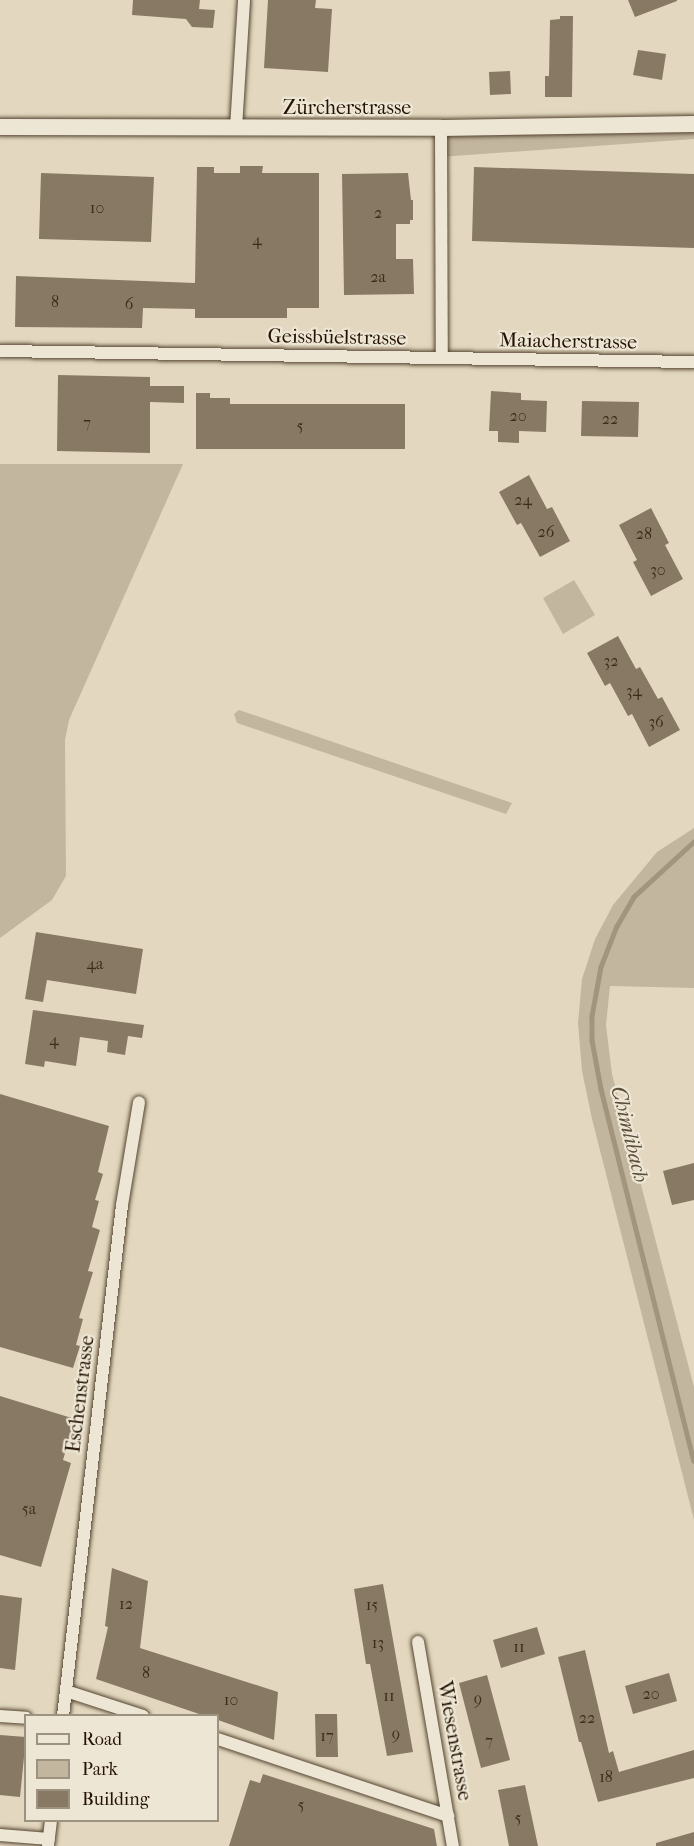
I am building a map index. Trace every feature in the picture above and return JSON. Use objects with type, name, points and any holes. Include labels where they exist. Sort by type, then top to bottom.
[{"type":"main road","name":"Zürcherstrasse","points":[[0,127],[441,128],[694,124]]},
{"type":"street","points":[[236,128],[244,0]]},
{"type":"street","points":[[441,128],[442,358]]},
{"type":"street","name":"Geissbüelstrasse","points":[[0,351],[442,358]]},
{"type":"street","name":"Maiacherstrasse","points":[[442,358],[694,362]]},
{"type":"street","name":"Eschenstrasse","points":[[63,1714],[122,1205],[139,1102]]},
{"type":"street","name":"Wiesenstrasse","points":[[418,1642],[453,1846]]},
{"type":"street","points":[[66,1691],[137,1714]]},
{"type":"street","points":[[0,1716],[24,1718]]},
{"type":"street","points":[[219,1739],[448,1816]]},
{"type":"street","points":[[0,1835],[48,1843],[51,1822]]},
{"type":"green space","points":[[694,124],[694,139],[440,157],[441,128]]},
{"type":"green space","points":[[0,464],[183,464],[69,720],[65,740],[66,876],[52,900],[0,938]]},
{"type":"green space","points":[[574,580],[595,615],[563,634],[543,598]]},
{"type":"green space","points":[[239,710],[512,803],[506,814],[237,723],[234,714]]},
{"type":"green space","points":[[694,828],[694,988],[610,986],[606,1025],[612,1074],[694,1387],[694,1520],[592,1119],[582,1071],[578,1023],[582,979],[595,939],[613,905],[657,852]]},
{"type":"building","points":[[133,0],[200,0],[199,9],[215,10],[213,28],[192,27],[186,19],[132,15]]},
{"type":"building","points":[[268,0],[316,0],[315,8],[332,9],[328,72],[264,68]]},
{"type":"building","points":[[628,0],[677,0],[677,1],[635,17]]},
{"type":"building","points":[[560,16],[573,16],[572,97],[545,97],[545,76],[549,76],[550,20],[560,19]]},
{"type":"building","points":[[638,50],[666,54],[662,80],[633,75]]},
{"type":"building","points":[[510,71],[511,94],[490,95],[489,72]]},
{"type":"building","points":[[240,166],[263,166],[262,173],[319,173],[319,308],[287,308],[287,318],[195,318],[195,309],[143,308],[142,328],[15,327],[16,276],[195,283],[197,167],[214,167],[214,173],[240,173]]},
{"type":"building","points":[[474,167],[694,174],[694,248],[472,241]]},
{"type":"building","points":[[41,173],[154,177],[151,242],[39,239]]},
{"type":"building","points":[[408,173],[411,200],[413,200],[413,220],[410,220],[410,224],[396,224],[396,259],[413,259],[414,294],[344,295],[342,174]]},
{"type":"building","points":[[58,375],[150,377],[150,386],[184,386],[184,403],[150,402],[150,453],[57,451]]},
{"type":"building","points":[[491,391],[521,393],[521,400],[547,401],[546,432],[519,431],[519,443],[498,442],[498,431],[489,431]]},
{"type":"building","points":[[196,393],[210,393],[210,398],[230,398],[230,404],[405,404],[405,449],[196,449]]},
{"type":"building","points":[[582,401],[639,402],[638,437],[581,436]]},
{"type":"building","points":[[529,475],[547,509],[552,507],[570,541],[540,557],[521,523],[517,525],[499,492]]},
{"type":"building","points":[[651,508],[669,543],[665,545],[683,579],[651,596],[633,562],[637,560],[619,525]]},
{"type":"building","points":[[618,636],[636,669],[640,667],[658,699],[662,697],[680,730],[649,747],[632,714],[628,716],[610,683],[605,686],[587,653]]},
{"type":"building","points":[[36,932],[143,949],[136,994],[47,980],[43,1002],[25,999]]},
{"type":"building","points":[[33,1010],[144,1025],[142,1038],[128,1036],[125,1055],[107,1052],[108,1041],[80,1037],[76,1066],[45,1061],[44,1067],[25,1064]]},
{"type":"building","points":[[0,1094],[109,1126],[98,1172],[103,1174],[95,1200],[99,1201],[92,1227],[100,1230],[88,1271],[93,1272],[79,1318],[83,1319],[76,1345],[80,1346],[73,1368],[0,1347]]},
{"type":"building","points":[[694,1163],[694,1200],[672,1205],[663,1171]]},
{"type":"building","points":[[0,1396],[75,1419],[63,1460],[71,1463],[41,1567],[0,1555]]},
{"type":"building","points":[[112,1568],[148,1581],[140,1648],[278,1692],[274,1740],[219,1720],[219,1714],[199,1714],[96,1679],[108,1627],[105,1626]]},
{"type":"building","points":[[383,1584],[413,1752],[387,1756],[370,1664],[366,1664],[354,1589]]},
{"type":"building","points":[[0,1595],[22,1598],[15,1670],[0,1668]]},
{"type":"building","points":[[537,1627],[545,1654],[501,1668],[493,1640]]},
{"type":"building","points":[[585,1650],[609,1753],[613,1751],[619,1772],[694,1750],[694,1778],[598,1802],[581,1742],[579,1742],[558,1657]]},
{"type":"building","points":[[669,1673],[677,1701],[633,1714],[625,1686]]},
{"type":"building","points":[[487,1675],[510,1760],[481,1768],[459,1683]]},
{"type":"building","points":[[315,1714],[337,1714],[338,1757],[316,1757]]},
{"type":"building","points":[[0,1735],[24,1737],[20,1797],[0,1795]]},
{"type":"building","points":[[263,1774],[434,1829],[437,1846],[229,1846],[250,1780],[260,1783]]},
{"type":"building","points":[[525,1785],[538,1846],[509,1846],[498,1790]]},
{"type":"building","points":[[694,1832],[694,1846],[656,1846],[656,1843]]},
{"type":"waterway","name":"Chimlibach","points":[[694,842],[634,897],[617,926],[601,967],[592,1016],[592,1040],[601,1089],[694,1461]]}]
